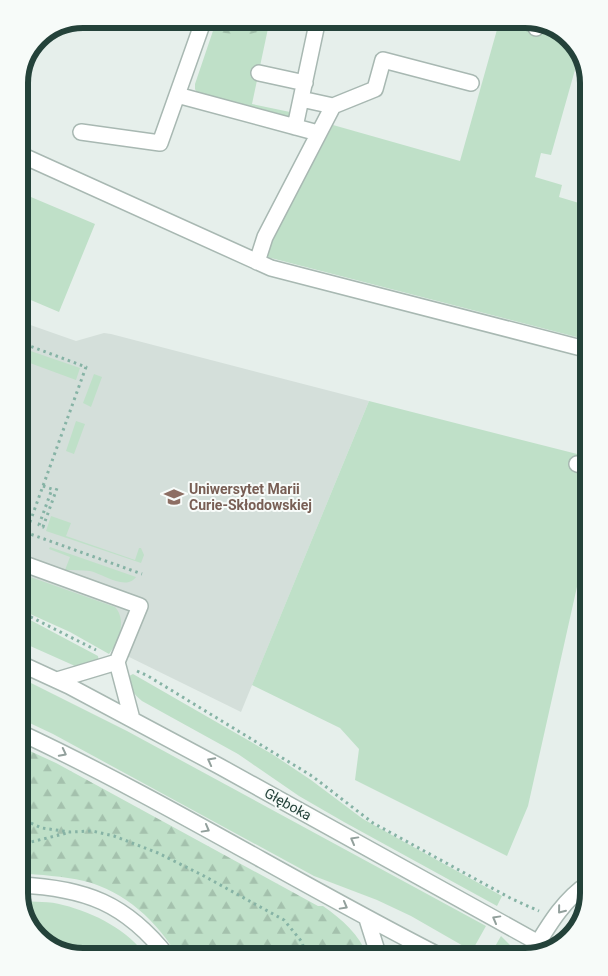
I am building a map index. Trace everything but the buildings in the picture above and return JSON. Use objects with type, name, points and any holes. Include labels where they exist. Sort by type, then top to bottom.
[{"type":"street","points":[[81,132],[160,143],[201,28]]},
{"type":"street","points":[[295,127],[316,28]]},
{"type":"street","points":[[301,99],[333,106],[375,88],[383,60],[471,83]]},
{"type":"street","points":[[259,73],[305,83]]},
{"type":"street","points":[[177,95],[318,133]]},
{"type":"street","points":[[257,262],[265,237],[333,106]]},
{"type":"street","points":[[28,158],[271,268],[580,348]]},
{"type":"street","points":[[28,565],[140,606],[117,662],[132,719]]},
{"type":"street","points":[[57,680],[117,662]]},
{"type":"street","name":"Głęboka","points":[[28,667],[132,719],[544,945]]},
{"type":"street","points":[[28,737],[161,805],[367,919],[424,948]]},
{"type":"street","points":[[28,885],[78,892],[98,899],[138,924],[161,948]]},
{"type":"street","points":[[536,947],[565,904],[580,891]]},
{"type":"street","points":[[367,919],[376,948]]},
{"type":"path","points":[[28,345],[86,367],[28,527]]},
{"type":"path","points":[[43,486],[52,489],[39,525],[43,527],[57,488],[60,490]]},
{"type":"path","points":[[28,534],[142,574]]},
{"type":"path","points":[[28,615],[58,629],[117,662],[148,676],[312,776],[373,823],[512,899],[539,911]]},
{"type":"path","points":[[28,822],[42,828],[70,832],[92,831],[114,836],[158,854],[204,876],[284,920],[302,942],[303,948]]},
{"type":"path","points":[[28,843],[70,832]]},
{"type":"shaded area","name":"Uniwersytet Marii Curie-Skłodowskiej","points":[[28,324],[76,341],[104,333],[111,334],[369,401],[241,712],[62,624],[28,610]]},
{"type":"green space","points":[[214,28],[268,28],[252,104],[290,112],[289,117],[287,119],[197,93],[195,84]]},
{"type":"green space","points":[[214,28],[267,28],[244,36],[213,31]]},
{"type":"green space","points":[[497,28],[528,28],[562,41],[577,63],[551,155],[541,153],[535,177],[562,185],[559,197],[580,203],[580,338],[267,257],[273,239],[333,125],[460,161]]},
{"type":"green space","points":[[28,196],[95,224],[59,312],[28,299]]},
{"type":"green space","points":[[28,350],[80,368],[76,380],[28,362]]},
{"type":"green space","points":[[94,374],[102,377],[91,407],[83,403]]},
{"type":"green space","points":[[369,401],[580,455],[580,573],[528,806],[507,856],[355,780],[359,749],[340,728],[252,685]]},
{"type":"green space","points":[[76,421],[85,424],[74,454],[66,451]]},
{"type":"green space","points":[[51,516],[71,523],[66,536],[135,560],[139,548],[141,548],[144,555],[141,563],[46,531]]},
{"type":"green space","points":[[50,547],[136,577],[132,581],[120,582],[90,571],[65,570],[70,557],[49,549]]},
{"type":"green space","points":[[28,576],[115,607],[119,612],[121,618],[120,630],[116,643],[109,654],[70,632],[28,613]]},
{"type":"green space","points":[[28,619],[98,656],[99,662],[80,667],[28,645]]},
{"type":"green space","points":[[133,674],[272,754],[311,780],[363,819],[502,896],[497,906],[344,822],[299,796],[238,754],[142,701],[134,693],[128,681],[127,677]]},
{"type":"green space","points":[[28,682],[127,731],[486,926],[474,948],[467,948],[411,916],[377,900],[314,876],[28,722]]},
{"type":"green space","points":[[28,750],[56,763],[318,906],[323,906],[350,928],[364,948],[172,948],[150,920],[113,892],[84,881],[28,874]]},
{"type":"green space","points":[[28,901],[47,902],[75,908],[110,924],[139,947],[79,948],[65,946],[41,930],[33,918]]},
{"type":"green space","points":[[501,936],[511,948],[494,948]]},
{"type":"place","name":"Uniwersytet Marii Curie-Skłodowskiej","points":[[174,497]]}]
